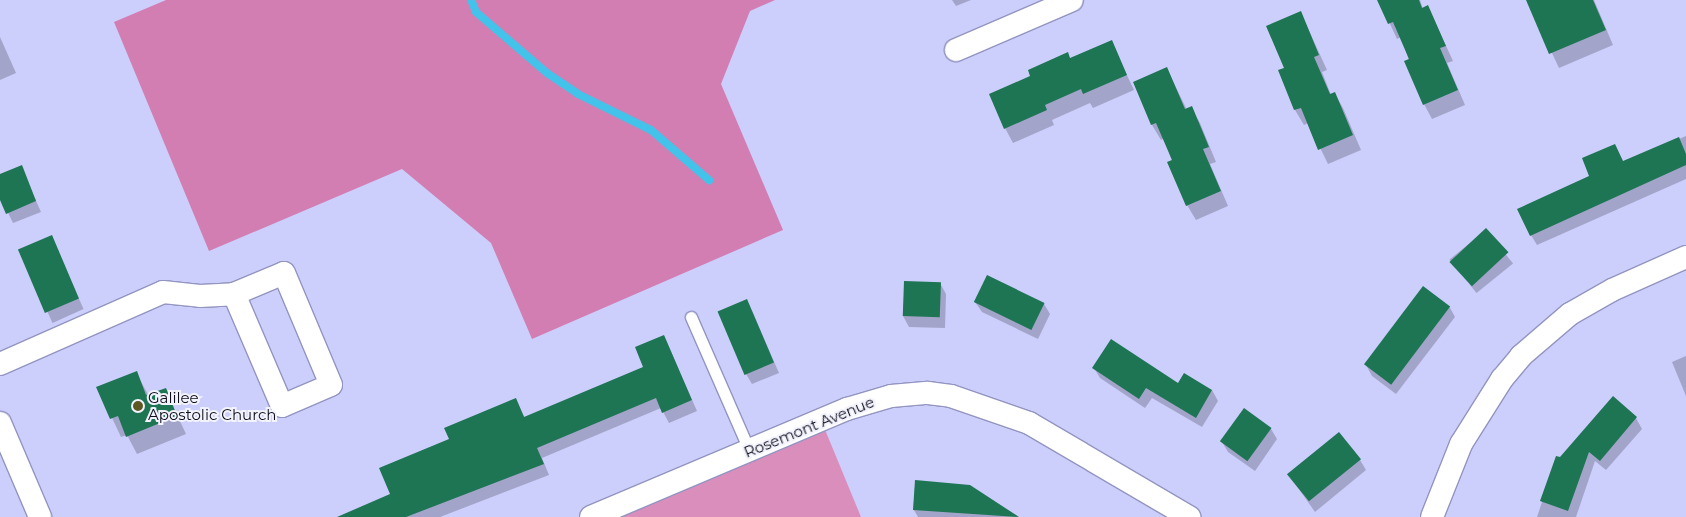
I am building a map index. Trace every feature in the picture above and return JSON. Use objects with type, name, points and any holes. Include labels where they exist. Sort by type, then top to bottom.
[{"type":"street","points":[[956,50],[1072,0]]},
{"type":"street","points":[[1432,517],[1461,444],[1496,388],[1521,356],[1570,314],[1612,290],[1686,257]]},
{"type":"street","points":[[0,364],[163,292],[200,296],[234,294],[284,273],[331,385],[282,406],[234,294]]},
{"type":"street","name":"Rosemont Avenue","points":[[590,517],[874,400],[928,393],[951,396],[1029,423],[1189,517]]},
{"type":"street","points":[[0,423],[40,517]]},
{"type":"lane","points":[[691,317],[749,450]]},
{"type":"shaded area","points":[[166,0],[775,0],[750,11],[721,84],[783,230],[532,339],[491,243],[402,169],[209,251],[114,22]]},
{"type":"shaded area","points":[[821,420],[861,517],[591,517]]},
{"type":"building","points":[[1377,0],[1419,0],[1422,8],[1428,5],[1446,46],[1440,48],[1458,90],[1423,105],[1404,61],[1409,59],[1393,22],[1388,24]]},
{"type":"building","points":[[1526,0],[1593,0],[1606,30],[1549,54]]},
{"type":"building","points":[[1301,11],[1319,55],[1314,57],[1330,94],[1335,92],[1353,135],[1318,150],[1301,108],[1294,110],[1278,70],[1284,68],[1266,26]]},
{"type":"building","points":[[1112,40],[1127,75],[1083,94],[1081,89],[1045,105],[1047,110],[1004,129],[989,94],[1030,76],[1028,70],[1068,52],[1070,58]]},
{"type":"building","points":[[1167,67],[1185,109],[1192,106],[1209,147],[1203,149],[1221,191],[1186,206],[1167,162],[1172,160],[1156,123],[1151,125],[1133,82]]},
{"type":"building","points":[[1679,137],[1686,154],[1686,165],[1530,236],[1517,209],[1589,176],[1582,158],[1615,144],[1623,161]]},
{"type":"building","points":[[22,165],[36,201],[6,214],[0,200],[0,174]]},
{"type":"building","points":[[1486,228],[1509,252],[1472,286],[1449,262]]},
{"type":"building","points":[[52,235],[79,299],[45,313],[18,249]]},
{"type":"building","points":[[987,275],[1045,303],[1031,330],[974,302]]},
{"type":"building","points":[[904,281],[941,282],[940,317],[903,316]]},
{"type":"building","points":[[1423,286],[1450,306],[1391,385],[1364,364]]},
{"type":"building","points":[[747,299],[774,363],[745,375],[718,312]]},
{"type":"building","points":[[664,335],[692,400],[662,413],[656,398],[537,448],[544,464],[406,517],[337,517],[390,494],[379,468],[449,439],[444,428],[516,398],[524,417],[643,367],[635,347]]},
{"type":"building","points":[[1111,339],[1178,383],[1184,373],[1212,390],[1196,418],[1146,388],[1139,399],[1092,368]]},
{"type":"building","name":"Galilee Apostolic Church","points":[[137,371],[146,395],[166,388],[177,416],[126,437],[118,416],[110,419],[96,387]]},
{"type":"building","points":[[1613,396],[1637,417],[1600,461],[1589,452],[1568,511],[1540,501],[1556,456],[1560,457]]},
{"type":"building","points":[[1244,408],[1272,428],[1247,461],[1220,441]]},
{"type":"building","points":[[1339,432],[1361,459],[1309,501],[1287,474]]},
{"type":"building","points":[[915,480],[970,485],[1019,517],[913,510]]},
{"type":"waterway","points":[[471,0],[476,12],[547,73],[578,94],[651,130],[709,180]]},
{"type":"place","name":"Galilee Apostolic Church","points":[[138,406]]}]
